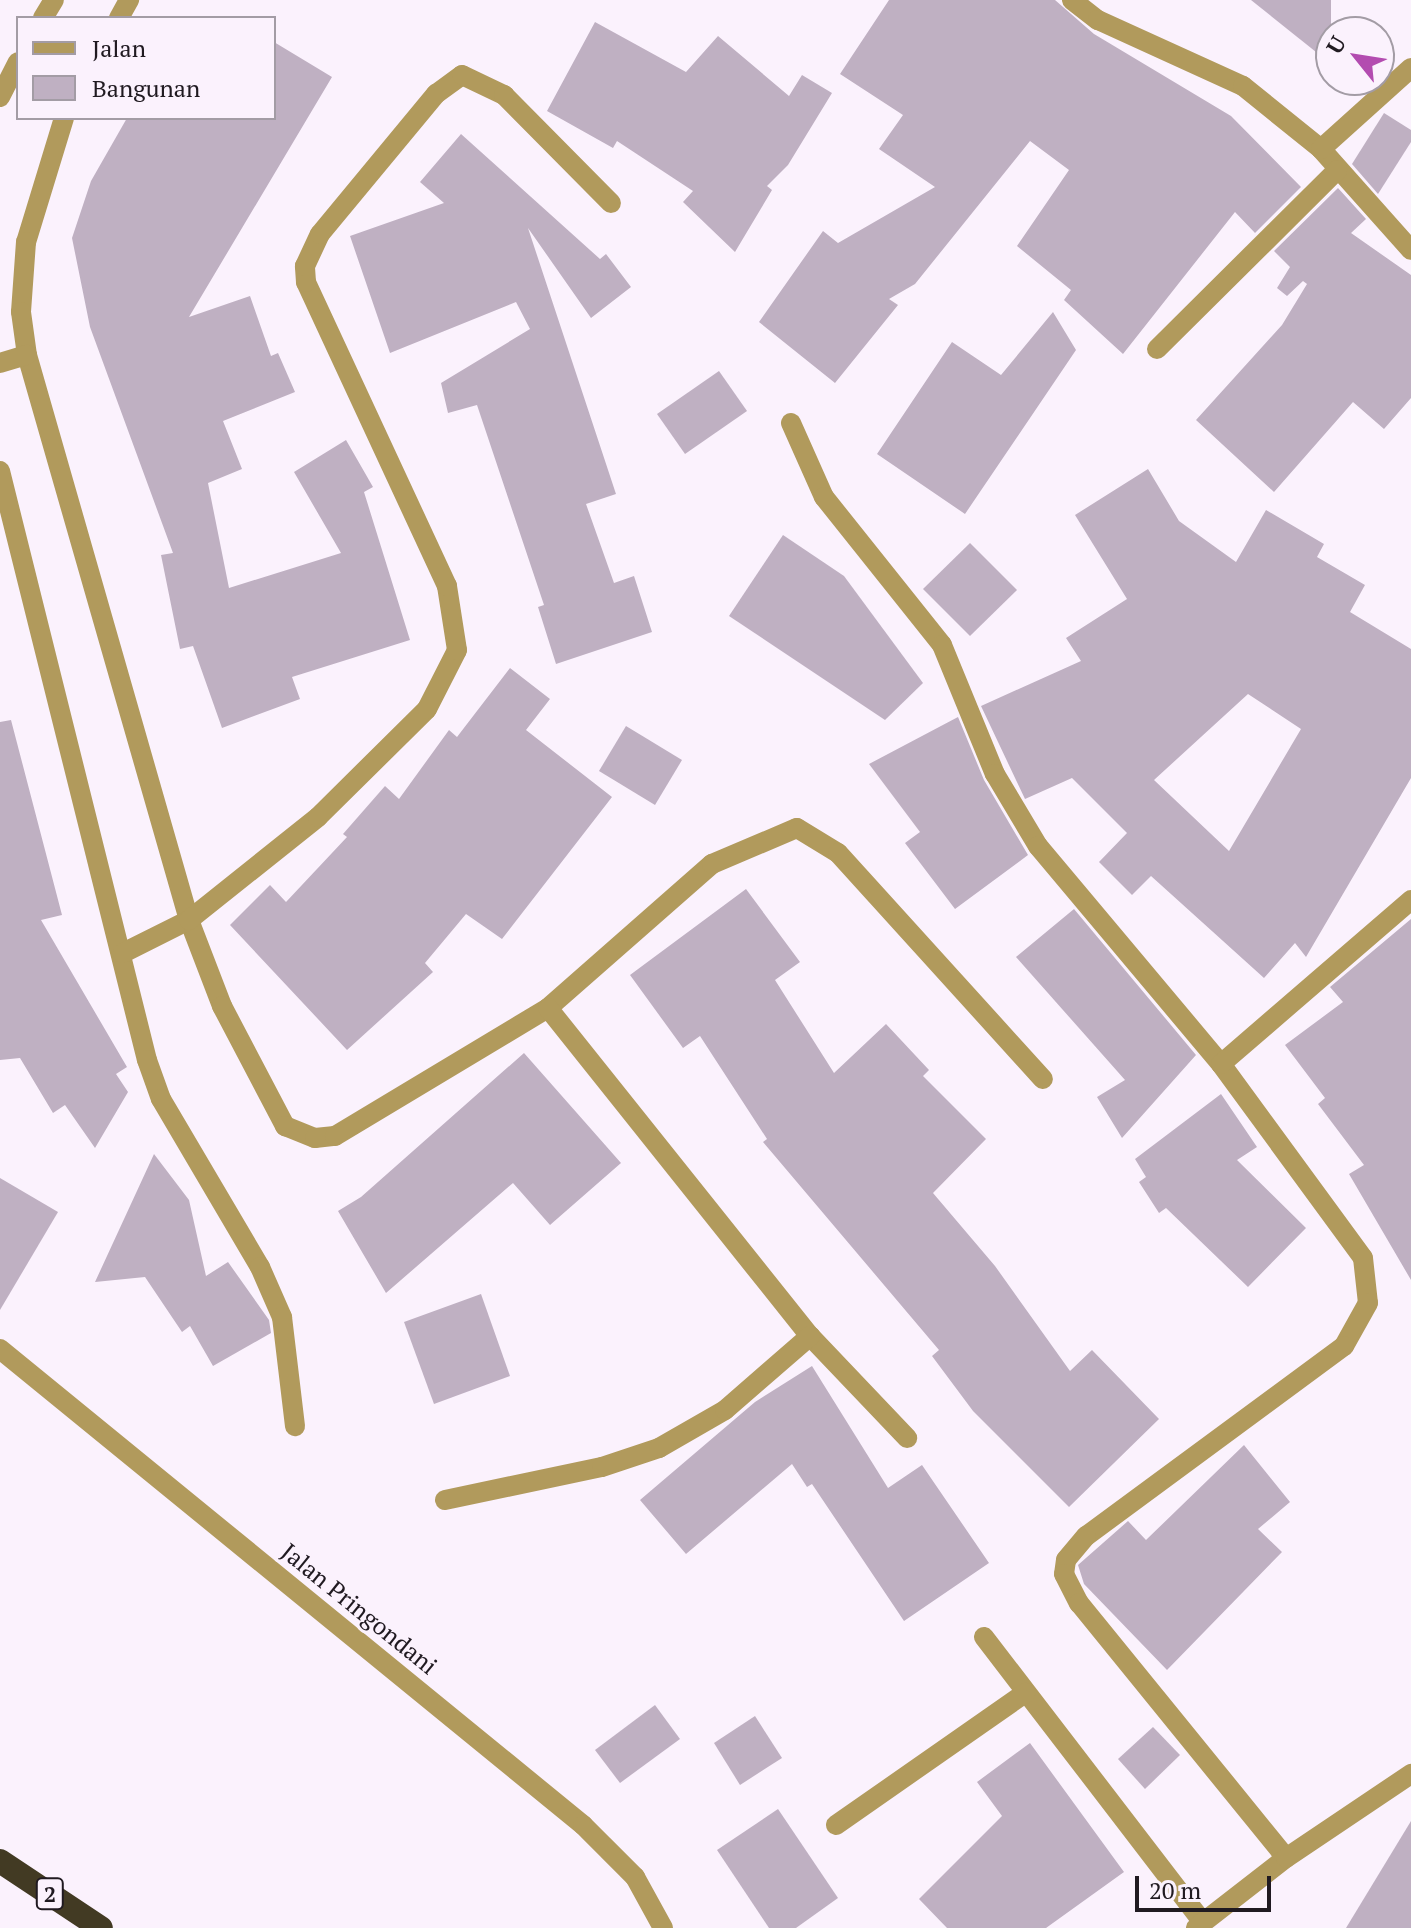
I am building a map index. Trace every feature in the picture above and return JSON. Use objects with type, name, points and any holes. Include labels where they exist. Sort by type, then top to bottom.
[{"type":"highway","name":"2","points":[[0,1861],[101,1928]]},
{"type":"street","points":[[1072,0],[1098,20],[1243,86],[1321,149],[1411,250]]},
{"type":"street","points":[[0,97],[16,66]]},
{"type":"street","points":[[1321,149],[1411,68]]},
{"type":"street","points":[[123,953],[189,920],[318,817],[427,709],[457,650],[447,586],[306,282],[305,266],[320,234],[436,94],[462,75],[504,95],[611,203]]},
{"type":"street","points":[[63,120],[36,198],[23,257],[21,312],[27,355],[189,920],[222,1006],[273,1110],[285,1126],[315,1138],[335,1136],[548,1008],[712,864],[797,828],[838,853],[1043,1079]]},
{"type":"street","points":[[1157,349],[1337,170]]},
{"type":"street","points":[[0,363],[27,355]]},
{"type":"street","points":[[791,423],[824,497],[942,645],[995,774],[1038,846],[1221,1064],[1363,1258],[1368,1303],[1344,1346],[1086,1536],[1066,1560],[1064,1574],[1079,1603],[1286,1858]]},
{"type":"street","points":[[0,471],[123,953],[131,1005],[161,1099],[260,1267],[282,1317],[295,1426]]},
{"type":"street","points":[[1221,1064],[1411,900]]},
{"type":"street","points":[[548,1008],[810,1336],[907,1438]]},
{"type":"street","points":[[445,1500],[602,1467],[659,1448],[725,1410],[810,1336]]},
{"type":"street","name":"Jalan Pringondani","points":[[0,1349],[583,1825],[635,1877],[663,1928]]},
{"type":"street","points":[[984,1637],[1200,1925],[1286,1858],[1411,1774]]},
{"type":"street","points":[[836,1825],[1025,1693]]},
{"type":"building","points":[[889,0],[1055,0],[1094,34],[1231,116],[1301,187],[1255,233],[1235,212],[1123,354],[1064,300],[1071,290],[1017,246],[1069,170],[1030,141],[915,284],[889,299],[898,305],[835,383],[759,322],[823,231],[838,243],[935,187],[879,149],[903,115],[840,74]]},
{"type":"building","points":[[1251,0],[1331,0],[1331,16],[1315,16],[1315,51]]},
{"type":"building","points":[[595,22],[686,72],[718,36],[789,96],[802,75],[832,93],[788,165],[767,186],[772,190],[735,252],[683,202],[693,191],[617,141],[613,148],[547,111]]},
{"type":"building","points":[[276,43],[332,77],[189,317],[250,296],[271,356],[278,353],[295,392],[223,421],[242,469],[208,483],[229,588],[341,553],[294,472],[346,440],[373,487],[364,492],[410,640],[292,677],[300,699],[222,728],[193,646],[180,649],[161,555],[173,553],[90,327],[72,238],[91,181],[126,120],[276,120]]},
{"type":"building","points":[[1384,113],[1411,130],[1411,142],[1378,194],[1352,164]]},
{"type":"building","points":[[461,134],[600,259],[606,254],[631,287],[591,318],[528,228],[616,494],[586,504],[614,583],[634,576],[652,632],[556,664],[538,607],[544,605],[477,405],[448,413],[441,383],[530,329],[516,302],[390,353],[350,236],[444,203],[420,182]]},
{"type":"building","points":[[1338,188],[1366,219],[1351,233],[1411,275],[1411,398],[1384,429],[1353,402],[1274,492],[1196,420],[1282,325],[1307,284],[1303,281],[1287,296],[1277,288],[1290,267],[1274,251]]},
{"type":"building","points":[[1053,312],[1076,350],[965,514],[877,454],[952,342],[1001,375]]},
{"type":"building","points":[[719,371],[747,411],[685,454],[657,414]]},
{"type":"building","points":[[1148,469],[1179,521],[1236,562],[1266,510],[1324,544],[1317,557],[1365,585],[1350,612],[1411,649],[1411,778],[1306,957],[1295,943],[1264,978],[1151,876],[1132,895],[1099,862],[1127,833],[1072,778],[1025,799],[981,706],[1081,661],[1066,638],[1127,599],[1075,515]],"holes":[[[1248,694],[1301,729],[1229,851],[1154,780]]]},
{"type":"building","points":[[783,535],[844,576],[923,683],[885,720],[729,616]]},
{"type":"building","points":[[970,543],[1017,590],[970,636],[923,589]]},
{"type":"building","points":[[510,668],[550,699],[526,730],[612,797],[502,939],[466,914],[425,963],[433,972],[347,1050],[230,925],[270,885],[286,902],[347,837],[343,834],[385,786],[399,799],[449,730],[457,737]]},
{"type":"building","points":[[958,717],[984,780],[1028,855],[955,909],[905,843],[920,832],[869,764]]},
{"type":"building","points":[[11,720],[62,915],[41,920],[127,1067],[116,1074],[128,1092],[95,1148],[65,1105],[53,1113],[20,1058],[0,1060],[0,722]]},
{"type":"building","points":[[626,726],[682,760],[655,805],[599,771]]},
{"type":"building","points":[[746,889],[800,962],[775,980],[834,1073],[886,1024],[929,1070],[923,1076],[986,1139],[933,1193],[995,1266],[1070,1371],[1092,1350],[1159,1419],[1069,1507],[973,1411],[932,1356],[939,1350],[763,1142],[767,1139],[700,1036],[683,1048],[630,975]]},
{"type":"building","points":[[1074,909],[1196,1055],[1122,1138],[1097,1097],[1125,1080],[1016,957]]},
{"type":"building","points":[[1411,919],[1411,1280],[1349,1174],[1364,1165],[1318,1104],[1325,1098],[1285,1045],[1343,1002],[1330,987]]},
{"type":"building","points":[[524,1053],[621,1163],[550,1225],[513,1183],[386,1293],[338,1211],[361,1197]]},
{"type":"building","points":[[1221,1094],[1257,1147],[1237,1160],[1306,1228],[1248,1287],[1166,1208],[1159,1213],[1139,1182],[1146,1177],[1135,1159]]},
{"type":"building","points":[[154,1154],[189,1200],[206,1276],[228,1262],[269,1320],[271,1333],[213,1366],[190,1326],[182,1332],[145,1277],[95,1282]]},
{"type":"building","points":[[0,1178],[58,1212],[0,1310]]},
{"type":"building","points":[[481,1294],[510,1376],[434,1404],[404,1322]]},
{"type":"building","points":[[812,1366],[888,1488],[922,1465],[989,1563],[904,1621],[812,1484],[807,1487],[792,1464],[686,1554],[640,1500],[755,1402]]},
{"type":"building","points":[[1244,1445],[1290,1502],[1258,1529],[1282,1552],[1167,1670],[1084,1584],[1078,1565],[1128,1521],[1146,1540]]},
{"type":"building","points":[[655,1705],[680,1739],[620,1783],[595,1750]]},
{"type":"building","points":[[755,1716],[782,1758],[740,1785],[714,1743]]},
{"type":"building","points":[[1153,1727],[1180,1755],[1145,1789],[1118,1759]]},
{"type":"building","points":[[1030,1743],[1124,1872],[1046,1928],[947,1928],[919,1899],[1002,1816],[977,1782]]},
{"type":"building","points":[[778,1809],[838,1898],[796,1928],[769,1928],[717,1850]]},
{"type":"building","points":[[1411,1821],[1411,1928],[1346,1928]]}]
